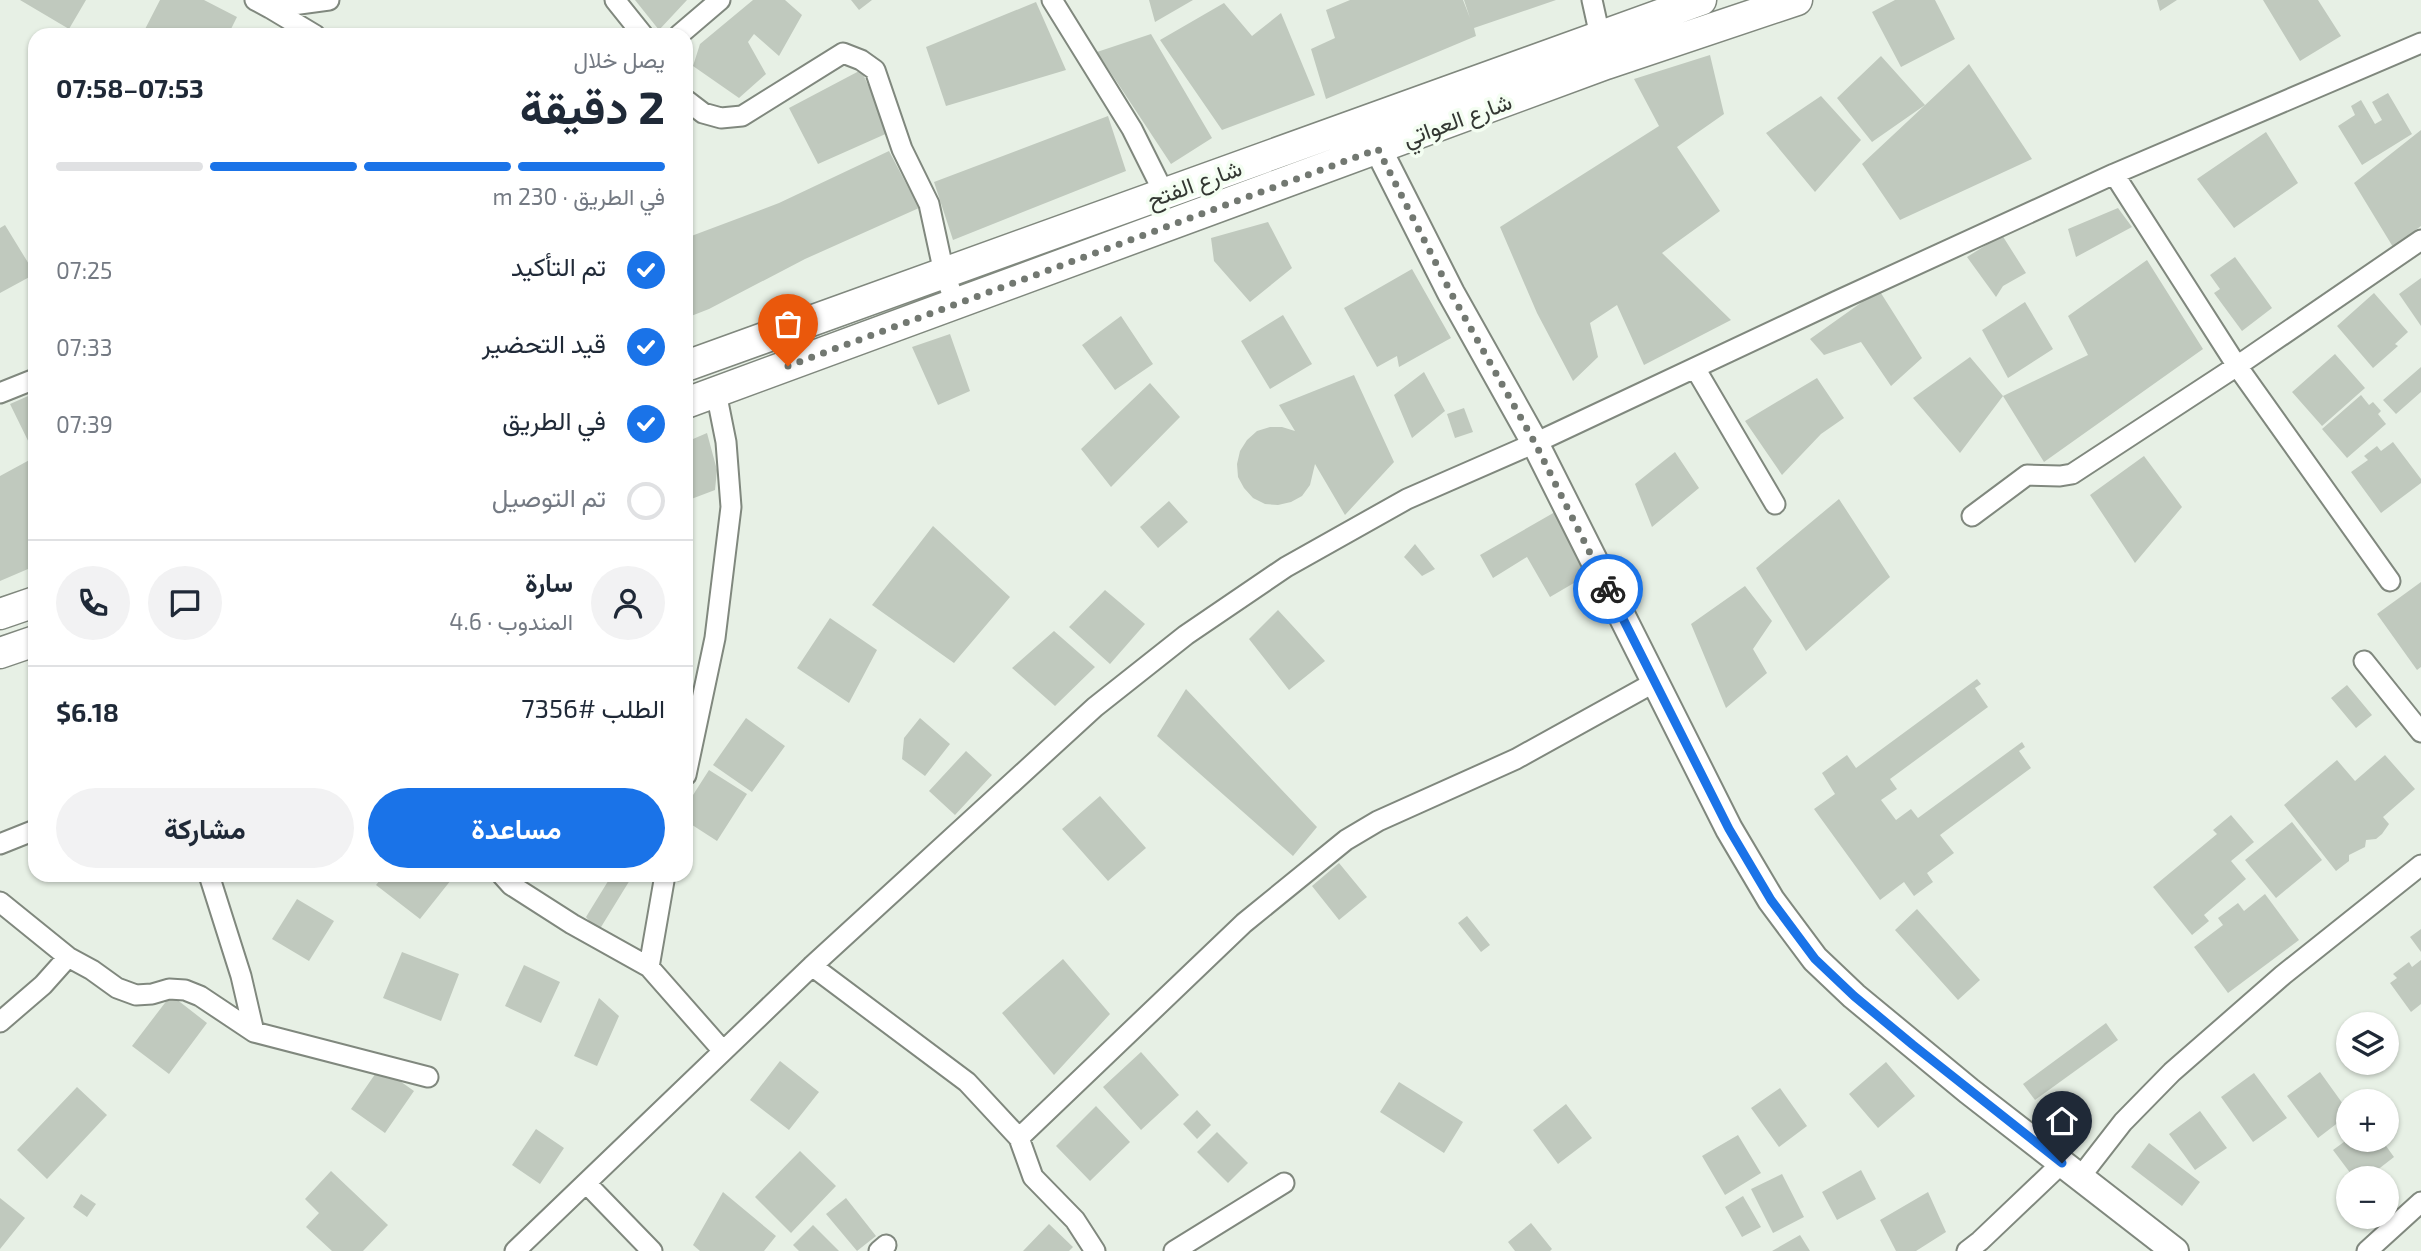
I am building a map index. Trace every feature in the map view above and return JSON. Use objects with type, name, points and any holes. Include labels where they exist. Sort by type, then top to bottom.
[{"type":"main road","name":"شارع الفتح","points":[[693,363],[1701,0]]},
{"type":"main road","name":"شارع العواتي","points":[[693,400],[1606,64],[1797,0]]},
{"type":"main road","points":[[0,614],[28,604]]},
{"type":"main road","points":[[0,653],[28,643]]},
{"type":"street","points":[[262,4],[329,0]]},
{"type":"street","points":[[615,0],[637,28]]},
{"type":"street","points":[[686,28],[720,0]]},
{"type":"street","points":[[1052,0],[1132,129],[1164,194]]},
{"type":"street","points":[[1592,0],[1600,36]]},
{"type":"street","points":[[262,4],[303,28]]},
{"type":"street","points":[[515,1251],[812,965],[1095,707],[1186,635],[1286,567],[1407,499],[1535,443],[2114,174],[2421,43]]},
{"type":"street","points":[[693,105],[703,113],[721,118],[742,116],[843,53],[861,60],[875,70],[902,149],[929,204],[944,273],[956,304]]},
{"type":"street","points":[[1364,121],[1451,293],[1535,443],[1729,829],[1771,900],[1815,959],[1883,1020],[2071,1170],[2149,1243],[2175,1251]]},
{"type":"street","points":[[2114,174],[2237,366],[2390,581]]},
{"type":"street","points":[[1972,516],[2028,475],[2060,477],[2072,474],[2237,366],[2421,240]]},
{"type":"street","points":[[1695,368],[1775,504]]},
{"type":"street","points":[[0,393],[28,382]]},
{"type":"street","points":[[693,742],[715,638],[732,507],[726,442],[716,392]]},
{"type":"street","points":[[2364,661],[2421,732]]},
{"type":"street","points":[[1019,1138],[1244,923],[1346,839],[1378,821],[1516,759],[1655,682]]},
{"type":"street","points":[[0,844],[28,833]]},
{"type":"street","points":[[1967,1251],[2071,1170],[2172,1072],[2283,975],[2421,865]]},
{"type":"street","points":[[211,882],[241,976],[254,1032]]},
{"type":"street","points":[[508,882],[572,924],[649,967],[723,1051]]},
{"type":"street","points":[[649,967],[664,882]]},
{"type":"street","points":[[0,902],[68,957],[117,988],[135,995],[169,989],[185,990],[200,996],[254,1032],[428,1077]]},
{"type":"street","points":[[0,1022],[43,985],[68,957]]},
{"type":"street","points":[[812,965],[967,1082],[1019,1138],[1033,1177],[1074,1220],[1095,1251]]},
{"type":"street","points":[[1174,1251],[1284,1182]]},
{"type":"street","points":[[586,1183],[652,1251]]},
{"type":"street","points":[[2367,1251],[2421,1202]]},
{"type":"building","points":[[20,0],[86,0],[67,28]]},
{"type":"building","points":[[160,0],[204,0],[237,17],[232,28],[146,28]]},
{"type":"building","points":[[635,0],[687,0],[661,28],[657,28]]},
{"type":"building","points":[[753,0],[785,0],[802,15],[779,56],[754,34],[748,42],[766,74],[739,98],[693,66],[700,44]]},
{"type":"building","points":[[851,0],[872,0],[859,10]]},
{"type":"building","points":[[1149,0],[1193,0],[1155,22]]},
{"type":"building","points":[[1350,0],[1463,0],[1470,18],[1464,0],[1556,0],[1474,28],[1476,36],[1326,99],[1311,49],[1335,38],[1326,10]]},
{"type":"building","points":[[1895,0],[1935,0],[1955,39],[1901,67],[1872,12]]},
{"type":"building","points":[[2157,0],[2177,0],[2160,11]]},
{"type":"building","points":[[2263,0],[2318,0],[2341,36],[2300,61]]},
{"type":"building","points":[[1036,2],[1066,70],[946,106],[926,47]]},
{"type":"building","points":[[1224,3],[1252,36],[1281,13],[1315,95],[1222,130],[1160,40]]},
{"type":"building","points":[[1151,34],[1212,138],[1171,164],[1097,52]]},
{"type":"building","points":[[1710,55],[1724,114],[1677,147],[1720,211],[1662,253],[1731,320],[1644,365],[1617,305],[1590,323],[1598,357],[1573,381],[1537,313],[1500,227],[1659,126],[1634,79]]},
{"type":"building","points":[[1881,56],[1925,105],[1872,142],[1837,98]]},
{"type":"building","points":[[1969,64],[2032,159],[1900,220],[1862,164]]},
{"type":"building","points":[[861,70],[890,132],[818,164],[789,108]]},
{"type":"building","points":[[2388,93],[2412,134],[2362,165],[2338,126],[2355,115],[2351,106],[2361,100],[2375,124],[2382,120],[2372,102]]},
{"type":"building","points":[[1821,96],[1861,140],[1815,192],[1766,133]]},
{"type":"building","points":[[1108,116],[1126,171],[953,240],[934,182]]},
{"type":"building","points":[[2421,130],[2421,226],[2393,247],[2354,183]]},
{"type":"building","points":[[2266,132],[2298,183],[2234,228],[2197,179]]},
{"type":"building","points":[[889,151],[919,208],[805,259],[693,315],[693,235],[779,203]]},
{"type":"building","points":[[2118,208],[2132,227],[2076,257],[2068,229]]},
{"type":"building","points":[[1268,222],[1292,268],[1250,302],[1214,261],[1211,238]]},
{"type":"building","points":[[5,225],[28,263],[28,278],[0,293],[0,228]]},
{"type":"building","points":[[2002,235],[2026,273],[2003,286],[1996,297],[1967,257]]},
{"type":"building","points":[[2235,257],[2272,308],[2242,331],[2214,293],[2220,289],[2210,275]]},
{"type":"building","points":[[2147,260],[2203,349],[2044,462],[2003,396],[2088,355],[2068,316]]},
{"type":"building","points":[[1412,269],[1451,338],[1399,367],[1397,356],[1377,367],[1344,308]]},
{"type":"building","points":[[2421,278],[2421,326],[2399,294]]},
{"type":"building","points":[[1879,290],[1922,358],[1891,386],[1861,342],[1824,355],[1810,339]]},
{"type":"building","points":[[2374,293],[2408,332],[2395,344],[2398,346],[2373,368],[2337,326]]},
{"type":"building","points":[[2025,302],[2053,349],[2008,378],[1982,330]]},
{"type":"building","points":[[1283,315],[1312,364],[1270,389],[1241,341]]},
{"type":"building","points":[[1121,316],[1153,364],[1115,390],[1082,345]]},
{"type":"building","points":[[950,334],[970,391],[938,405],[912,347]]},
{"type":"building","points":[[2335,354],[2365,388],[2322,426],[2292,392]]},
{"type":"building","points":[[1970,357],[2003,396],[1960,453],[1913,398]]},
{"type":"building","points":[[2421,367],[2421,392],[2396,414],[2383,400]]},
{"type":"building","points":[[1424,372],[1445,411],[1412,438],[1394,395]]},
{"type":"building","points":[[1354,375],[1394,462],[1345,515],[1315,464],[1310,485],[1302,496],[1278,505],[1265,504],[1253,498],[1238,477],[1240,451],[1247,440],[1257,431],[1270,427],[1295,431],[1279,405]]},
{"type":"building","points":[[1817,378],[1844,418],[1821,434],[1782,475],[1745,421]]},
{"type":"building","points":[[1150,383],[1180,417],[1111,487],[1081,449]]},
{"type":"building","points":[[2361,395],[2369,405],[2373,402],[2381,411],[2378,414],[2386,424],[2347,458],[2322,429]]},
{"type":"building","points":[[28,396],[28,441],[10,404]]},
{"type":"building","points":[[1464,408],[1473,432],[1455,438],[1447,414]]},
{"type":"building","points":[[707,433],[717,470],[715,490],[693,498],[693,439]]},
{"type":"building","points":[[2393,442],[2421,479],[2421,483],[2381,513],[2351,472],[2368,460],[2364,456],[2377,446],[2381,451]]},
{"type":"building","points":[[1675,452],[1699,488],[1652,527],[1635,484]]},
{"type":"building","points":[[2144,456],[2182,507],[2135,563],[2090,495]]},
{"type":"building","points":[[28,461],[28,569],[0,581],[0,476]]},
{"type":"building","points":[[1839,499],[1890,577],[1806,651],[1756,568]]},
{"type":"building","points":[[1169,501],[1188,522],[1158,548],[1140,527]]},
{"type":"building","points":[[1555,512],[1591,573],[1550,597],[1527,557],[1493,578],[1480,555]]},
{"type":"building","points":[[933,526],[1010,597],[954,663],[872,605]]},
{"type":"building","points":[[1415,544],[1435,569],[1422,576],[1404,557]]},
{"type":"building","points":[[2421,582],[2421,667],[2417,670],[2377,614]]},
{"type":"building","points":[[1745,586],[1772,621],[1753,649],[1767,673],[1726,708],[1691,624]]},
{"type":"building","points":[[1105,590],[1145,624],[1110,664],[1069,627]]},
{"type":"building","points":[[1278,610],[1325,661],[1289,690],[1249,639]]},
{"type":"building","points":[[830,618],[877,650],[849,703],[797,668]]},
{"type":"building","points":[[1054,631],[1095,667],[1055,706],[1012,668]]},
{"type":"building","points":[[1977,679],[1981,684],[1975,688],[1988,707],[1890,779],[1897,789],[1881,800],[1896,820],[1911,809],[1918,818],[2022,742],[2025,747],[2019,751],[2031,768],[1940,835],[1954,853],[1927,873],[1933,882],[1914,896],[1904,882],[1880,900],[1814,809],[1835,794],[1822,773],[1847,755],[1856,768]]},
{"type":"building","points":[[2347,685],[2372,715],[2356,728],[2331,698]]},
{"type":"building","points":[[1186,689],[1317,827],[1293,856],[1157,736]]},
{"type":"building","points":[[746,718],[785,746],[752,792],[713,765]]},
{"type":"building","points":[[920,718],[950,744],[925,776],[902,759],[904,738]]},
{"type":"building","points":[[966,751],[992,775],[955,815],[929,791]]},
{"type":"building","points":[[2385,755],[2415,789],[2383,817],[2389,824],[2382,834],[2376,839],[2366,840],[2365,847],[2349,855],[2349,861],[2336,871],[2284,805],[2337,760],[2355,781]]},
{"type":"building","points":[[709,770],[747,794],[717,841],[693,826],[693,795]]},
{"type":"building","points":[[1100,796],[1146,848],[1108,881],[1062,829]]},
{"type":"building","points":[[2231,815],[2254,842],[2231,861],[2246,879],[2204,915],[2209,921],[2192,935],[2153,887],[2217,834],[2213,830]]},
{"type":"building","points":[[2292,822],[2322,860],[2276,898],[2245,860]]},
{"type":"building","points":[[1339,863],[1367,897],[1339,920],[1312,886]]},
{"type":"building","points":[[378,882],[449,882],[420,919],[376,885]]},
{"type":"building","points":[[608,882],[629,882],[598,932],[586,917]]},
{"type":"building","points":[[2265,894],[2299,940],[2228,993],[2194,947],[2223,925],[2218,918],[2238,903],[2244,911]]},
{"type":"building","points":[[297,899],[334,921],[309,961],[272,939]]},
{"type":"building","points":[[1917,909],[1980,980],[1958,1000],[1895,930]]},
{"type":"building","points":[[1467,916],[1490,945],[1481,952],[1458,923]]},
{"type":"building","points":[[2421,929],[2421,952],[2410,937]]},
{"type":"building","points":[[402,952],[459,974],[441,1021],[383,998]]},
{"type":"building","points":[[1063,959],[1110,1014],[1054,1075],[1002,1013]]},
{"type":"building","points":[[2421,960],[2421,1004],[2411,1012],[2390,983],[2397,978],[2393,974],[2409,962],[2412,967]]},
{"type":"building","points":[[524,965],[560,982],[541,1023],[505,1006]]},
{"type":"building","points":[[171,995],[207,1023],[169,1074],[132,1046]]},
{"type":"building","points":[[599,998],[619,1016],[597,1066],[574,1056]]},
{"type":"building","points":[[2106,1023],[2118,1040],[2035,1100],[2023,1084]]},
{"type":"building","points":[[1141,1052],[1179,1095],[1141,1130],[1103,1087]]},
{"type":"building","points":[[780,1061],[819,1092],[789,1130],[750,1100]]},
{"type":"building","points":[[1886,1062],[1915,1096],[1878,1128],[1849,1094]]},
{"type":"building","points":[[380,1067],[414,1091],[385,1133],[351,1109]]},
{"type":"building","points":[[2320,1072],[2336,1094],[2336,1124],[2318,1138],[2287,1096]]},
{"type":"building","points":[[2254,1073],[2287,1118],[2253,1142],[2221,1097]]},
{"type":"building","points":[[1399,1082],[1463,1122],[1444,1153],[1380,1112]]},
{"type":"building","points":[[77,1087],[107,1115],[47,1179],[17,1150]]},
{"type":"building","points":[[1780,1088],[1807,1126],[1779,1147],[1751,1108]]},
{"type":"building","points":[[1566,1104],[1592,1138],[1558,1164],[1533,1130]]},
{"type":"building","points":[[1096,1106],[1130,1142],[1090,1181],[1056,1146]]},
{"type":"building","points":[[1197,1110],[1211,1125],[1197,1139],[1183,1124]]},
{"type":"building","points":[[2200,1111],[2227,1148],[2195,1170],[2169,1134]]},
{"type":"building","points":[[536,1129],[564,1148],[540,1184],[512,1165]]},
{"type":"building","points":[[1217,1132],[1248,1163],[1228,1183],[1197,1152]]},
{"type":"building","points":[[1738,1135],[1761,1173],[1725,1195],[1702,1156]]},
{"type":"building","points":[[2149,1143],[2200,1182],[2182,1206],[2131,1167]]},
{"type":"building","points":[[2336,1148],[2336,1152],[2390,1152],[2394,1157],[2382,1166],[2345,1166],[2333,1150]]},
{"type":"building","points":[[800,1151],[836,1186],[791,1233],[755,1197]]},
{"type":"building","points":[[1861,1170],[1876,1199],[1837,1220],[1822,1192]]},
{"type":"building","points":[[331,1171],[388,1225],[363,1251],[332,1251],[306,1227],[319,1213],[305,1199]]},
{"type":"building","points":[[1782,1174],[1804,1217],[1773,1233],[1751,1189]]},
{"type":"building","points":[[723,1192],[776,1236],[764,1251],[700,1251],[693,1245]]},
{"type":"building","points":[[1928,1192],[1946,1232],[1916,1251],[1896,1251],[1880,1220]]},
{"type":"building","points":[[81,1194],[96,1204],[87,1217],[73,1207]]},
{"type":"building","points":[[1743,1196],[1761,1227],[1742,1237],[1725,1207]]},
{"type":"building","points":[[0,1198],[25,1218],[0,1249]]},
{"type":"building","points":[[846,1198],[876,1236],[857,1251],[826,1214]]},
{"type":"building","points":[[1531,1223],[1552,1249],[1550,1251],[1515,1251],[1508,1242]]},
{"type":"building","points":[[1049,1224],[1073,1247],[1069,1251],[1023,1251]]},
{"type":"building","points":[[813,1225],[839,1251],[799,1251],[793,1245]]},
{"type":"building","points":[[1800,1235],[1810,1251],[1772,1251]]},
{"type":"way so far","points":[[788,366],[1378,149],[1451,293],[1535,443],[1608,589]]},
{"type":"route","points":[[1608,589],[1729,829],[1771,900],[1815,959],[1913,1045],[2062,1163]]}]
